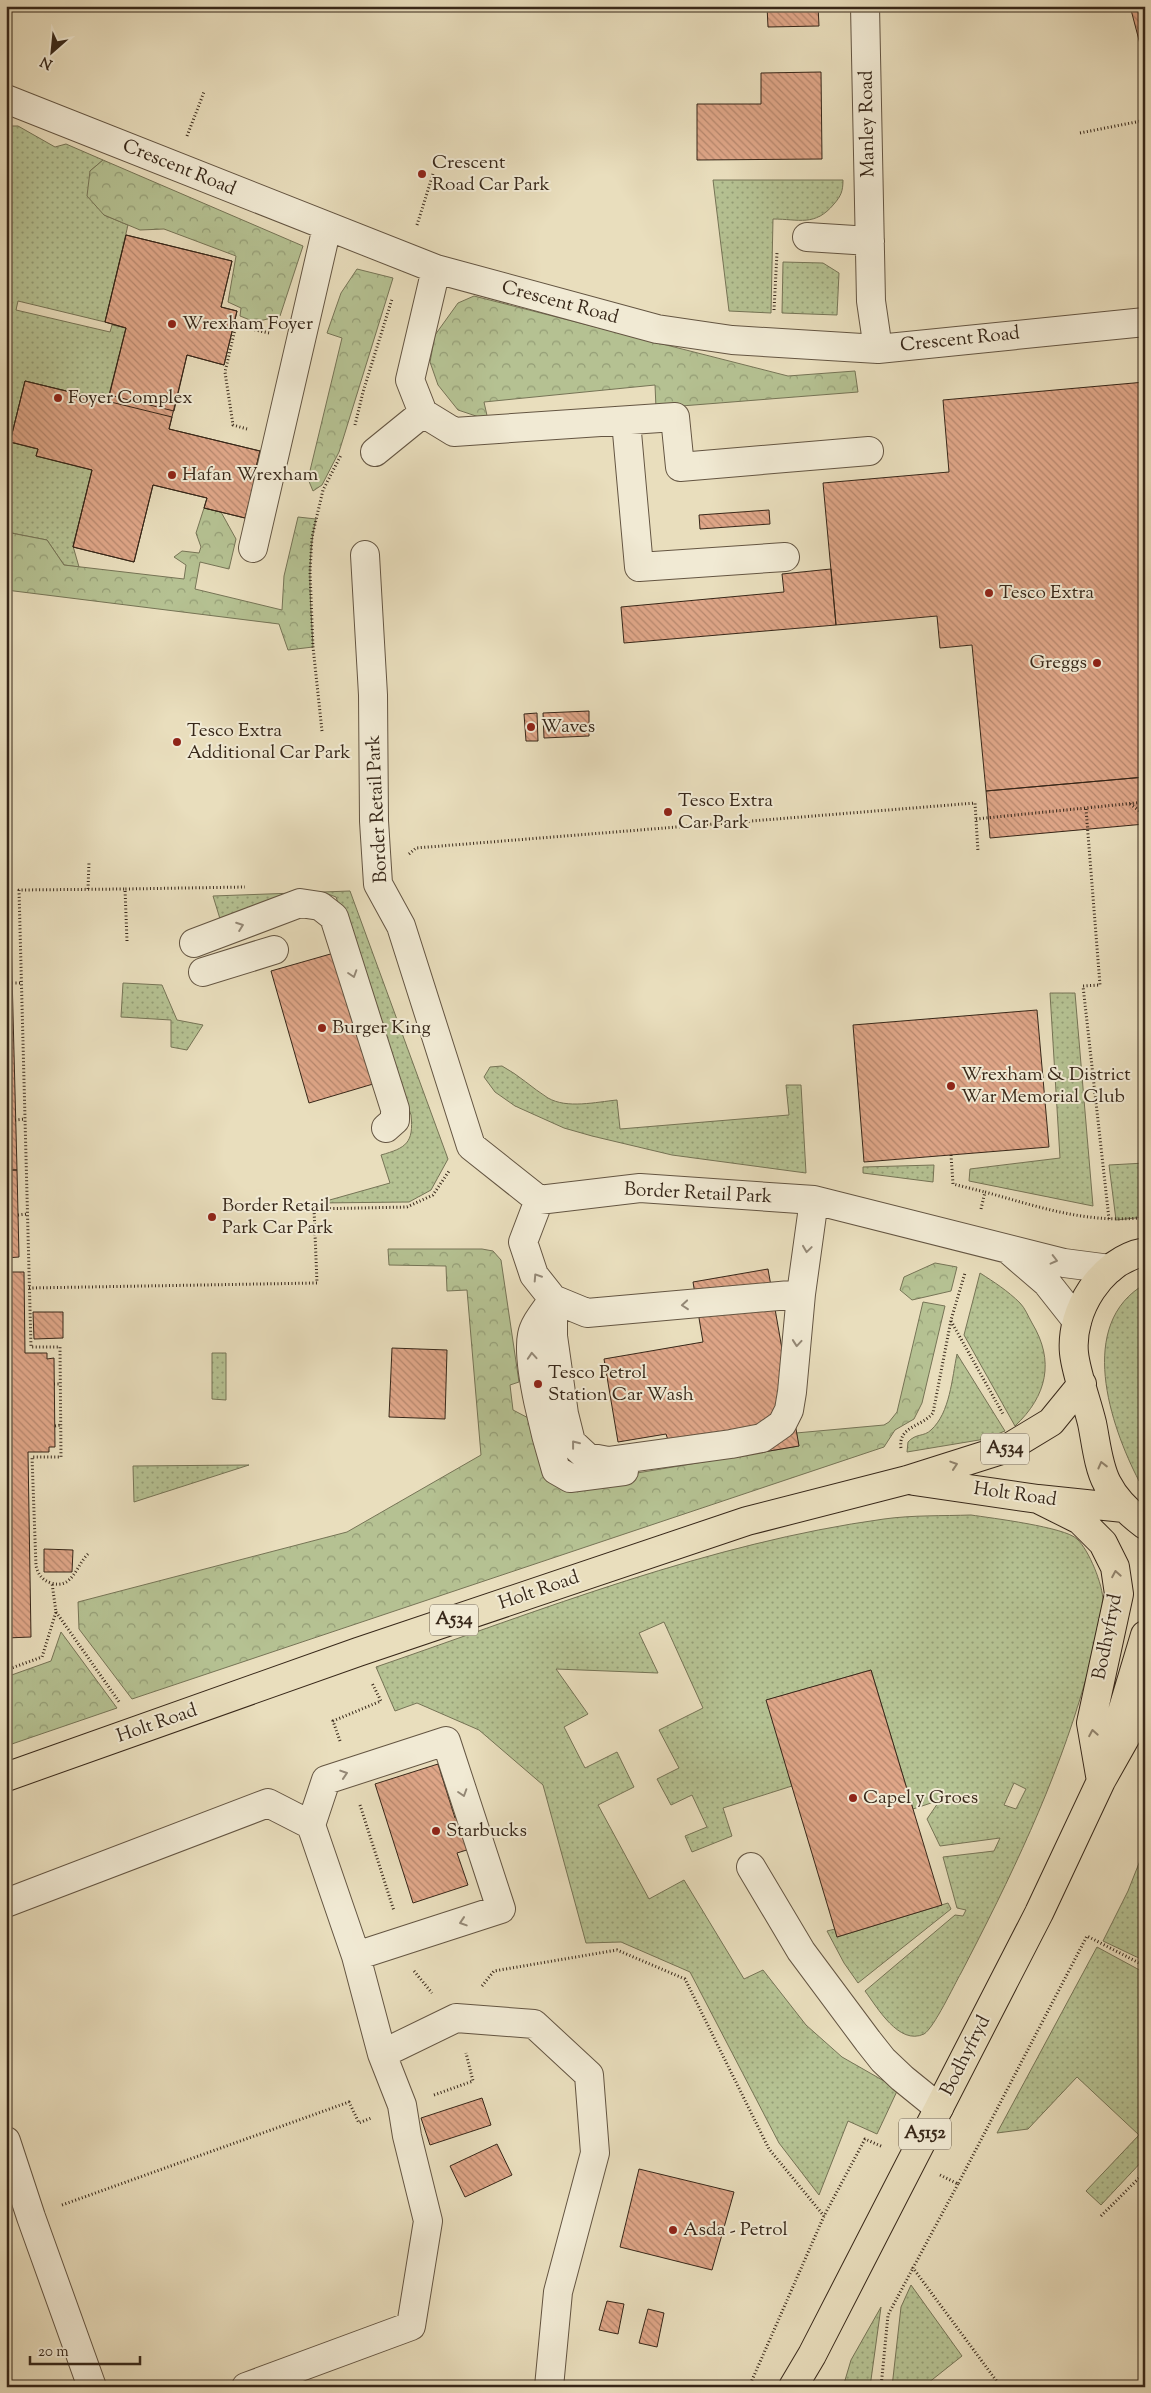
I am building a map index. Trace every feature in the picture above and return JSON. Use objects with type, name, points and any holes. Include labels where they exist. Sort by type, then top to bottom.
[{"type":"main road","points":[[1145,1252],[1138,1253],[1110,1268],[1089,1292],[1077,1321],[1074,1353],[1106,1482],[1124,1508],[1145,1525]]},
{"type":"main road","name":"Holt Road","points":[[6,1777],[358,1652],[747,1521],[907,1480],[1008,1448],[1051,1422],[1082,1384]]},
{"type":"main road","name":"Holt Road","points":[[907,1480],[1038,1499],[1124,1508]]},
{"type":"main road","name":"Bodhyfryd","points":[[1038,1499],[1080,1520],[1103,1543],[1115,1566],[1119,1594],[1091,1724],[1101,1781]]},
{"type":"main road","name":"Bodhyfryd","points":[[1101,1781],[1145,1635]]},
{"type":"main road","name":"Bodhyfryd","points":[[793,2387],[812,2355],[1039,1913],[1101,1781],[1145,1703]]},
{"type":"main road","name":"Bodhyfryd","points":[[810,2387],[812,2355]]},
{"type":"street","name":"Manley Road","points":[[865,6],[872,301],[878,349]]},
{"type":"street","name":"Crescent Road","points":[[6,99],[327,228],[436,269],[657,329],[695,336],[878,349],[1145,322]]},
{"type":"street","points":[[253,548],[327,228]]},
{"type":"street","points":[[807,237],[870,241]]},
{"type":"street","points":[[436,269],[410,380],[423,413],[454,432],[675,417],[680,467],[869,451]]},
{"type":"street","points":[[375,452],[423,413]]},
{"type":"street","points":[[626,421],[638,567],[785,557]]},
{"type":"street","name":"Border Retail Park","points":[[365,555],[373,695],[374,821],[378,884],[401,926],[472,1146],[539,1200],[640,1188],[814,1200],[1064,1263],[1110,1268]]},
{"type":"street","points":[[194,943],[300,903],[320,906],[334,917],[395,1109],[395,1120],[386,1128]]},
{"type":"street","points":[[203,972],[274,950]]},
{"type":"street","points":[[539,1200],[523,1242],[534,1275],[553,1299],[587,1314],[801,1294]]},
{"type":"street","points":[[553,1299],[554,1336],[564,1414],[571,1442],[587,1457],[608,1461],[692,1450],[762,1438],[782,1424],[789,1410],[801,1294],[814,1200]]},
{"type":"street","name":"Border Retail Park","points":[[1006,1248],[1047,1283],[1077,1321]]},
{"type":"street","points":[[246,2387],[411,2326],[428,2221],[407,2136],[402,2105],[382,2054],[356,1956],[311,1825],[326,1780],[446,1741],[501,1909],[356,1956]]},
{"type":"street","points":[[6,1903],[268,1803],[311,1825]]},
{"type":"street","points":[[751,1866],[801,1951],[868,2041],[890,2066],[939,2108]]},
{"type":"street","points":[[382,2054],[456,2018],[534,2024],[589,2075],[595,2153],[558,2292],[549,2387]]},
{"type":"street","points":[[6,2141],[92,2387]]},
{"type":"path","points":[[176,167],[204,92]]},
{"type":"path","points":[[1080,133],[1141,121],[1145,123]]},
{"type":"path","points":[[353,432],[384,323],[396,291]]},
{"type":"path","points":[[249,430],[232,425],[225,372],[235,325],[258,331]]},
{"type":"path","points":[[322,731],[313,647],[310,572],[312,537],[323,490],[345,448]]},
{"type":"path","points":[[976,819],[1145,802]]},
{"type":"path","points":[[378,884],[416,848],[975,803],[978,852]]},
{"type":"path","points":[[1130,804],[1145,815]]},
{"type":"path","points":[[1086,809],[1100,985],[1083,986],[1108,1219]]},
{"type":"path","points":[[88,889],[89,862]]},
{"type":"path","points":[[88,1554],[82,1559],[74,1577],[60,1584],[52,1583],[40,1576],[36,1566],[32,1457],[61,1457],[61,1384],[60,1347],[31,1347],[20,890],[125,889]]},
{"type":"path","points":[[12,982],[22,983]]},
{"type":"path","points":[[15,1120],[25,1119]]},
{"type":"path","points":[[951,1155],[952,1184],[1070,1216],[1108,1219],[1145,1217]]},
{"type":"path","points":[[29,1288],[317,1283],[314,1209],[407,1207],[433,1196],[449,1174],[450,1166]]},
{"type":"path","points":[[907,1480],[900,1438],[904,1432],[923,1422],[933,1413],[951,1320],[974,1240],[985,1192]]},
{"type":"path","points":[[18,1215],[27,1214]]},
{"type":"path","points":[[951,1320],[1019,1441]]},
{"type":"path","points":[[54,1384],[61,1384]]},
{"type":"path","points":[[55,1426],[61,1425]]},
{"type":"path","points":[[6,1670],[42,1657],[56,1612],[52,1583]]},
{"type":"path","points":[[56,1612],[140,1730]]},
{"type":"path","points":[[31,2217],[349,2102],[359,2123],[402,2105],[473,2081],[456,2018],[415,1975],[333,1721],[381,1702],[358,1652]]},
{"type":"path","points":[[456,2018],[494,1971],[617,1950],[685,1979],[769,2149],[824,2216]]},
{"type":"path","points":[[1101,2216],[1145,2172]]},
{"type":"path","points":[[881,2387],[888,2315],[958,2184]]},
{"type":"path","points":[[913,2268],[1001,2387]]},
{"type":"green space","points":[[6,126],[18,126],[55,147],[66,144],[103,160],[90,171],[104,215],[128,225],[105,322],[18,301],[16,310],[110,332],[112,325],[126,328],[108,401],[25,381],[10,442],[38,449],[92,470],[73,546],[79,567],[64,565],[47,540],[6,532]]},
{"type":"green space","points":[[103,160],[303,246],[280,316],[255,322],[240,316],[241,308],[228,302],[236,256],[164,229],[140,230],[104,215],[87,196],[90,171]]},
{"type":"green space","points":[[713,180],[843,180],[842,190],[838,198],[820,216],[806,220],[773,219],[771,313],[729,311]]},
{"type":"green space","points":[[783,262],[823,263],[839,273],[837,315],[782,313]]},
{"type":"green space","points":[[357,269],[393,278],[339,452],[322,485],[313,491],[308,479],[342,338],[327,333],[341,293]]},
{"type":"green space","points":[[474,296],[788,376],[855,371],[858,392],[656,408],[655,385],[484,402],[488,420],[458,410],[438,385],[430,362],[435,335],[458,303]]},
{"type":"green space","points":[[204,508],[221,512],[236,539],[229,569],[200,562],[195,589],[282,610],[284,576],[298,517],[316,519],[310,567],[313,647],[288,650],[279,624],[6,590],[6,532],[47,540],[64,565],[184,579],[186,565],[174,557],[182,551],[199,553],[201,547],[196,533]]},
{"type":"green space","points":[[350,891],[448,1159],[431,1190],[409,1202],[319,1203],[390,1183],[381,1155],[397,1150],[407,1143],[412,1124],[411,1115],[336,897],[328,894],[316,894],[221,922],[213,896]]},
{"type":"green space","points":[[123,983],[162,985],[177,1020],[203,1025],[187,1050],[171,1047],[171,1020],[121,1017]]},
{"type":"green space","points":[[1050,993],[1075,993],[1093,1206],[969,1181],[970,1169],[1060,1158]]},
{"type":"green space","points":[[502,1066],[548,1098],[556,1101],[582,1104],[617,1100],[620,1129],[789,1115],[786,1085],[801,1085],[806,1173],[672,1155],[564,1128],[515,1106],[495,1092],[484,1077],[490,1067]]},
{"type":"green space","points":[[1145,1163],[1145,1217],[1116,1220],[1109,1165]]},
{"type":"green space","points":[[934,1165],[933,1182],[863,1173],[863,1167]]},
{"type":"green space","points":[[388,1249],[482,1249],[493,1251],[501,1260],[519,1382],[510,1385],[513,1410],[538,1423],[565,1485],[799,1446],[796,1433],[884,1425],[897,1412],[923,1302],[945,1306],[922,1403],[914,1419],[895,1430],[884,1447],[132,1699],[79,1629],[78,1602],[347,1532],[481,1455],[467,1290],[447,1291],[446,1266],[389,1265]]},
{"type":"green space","points":[[935,1263],[957,1267],[951,1291],[912,1300],[900,1290],[904,1277]]},
{"type":"green space","points":[[980,1273],[1022,1305],[1039,1337],[1044,1351],[1044,1377],[1041,1390],[1026,1415],[1015,1426],[964,1335]]},
{"type":"green space","points":[[1145,1284],[1145,1486],[1139,1481],[1128,1458],[1110,1405],[1105,1376],[1105,1349],[1111,1324],[1124,1302]]},
{"type":"green space","points":[[212,1353],[226,1353],[226,1400],[212,1399]]},
{"type":"green space","points":[[957,1354],[1005,1431],[985,1439],[907,1452],[908,1442],[914,1437],[926,1434],[931,1430],[942,1414],[949,1395]]},
{"type":"green space","points":[[249,1465],[134,1502],[133,1466]]},
{"type":"green space","points":[[971,1515],[1043,1527],[1077,1539],[1086,1551],[1098,1577],[1103,1611],[1097,1642],[1073,1720],[1046,1794],[1014,1867],[979,1938],[938,2015],[924,2034],[906,2035],[898,2030],[882,2015],[865,1991],[955,1915],[963,1916],[966,1910],[957,1908],[943,1857],[994,1851],[1000,1838],[940,1846],[927,1819],[940,1800],[913,1809],[871,1670],[767,1700],[792,1786],[723,1808],[732,1836],[692,1852],[685,1836],[707,1827],[692,1795],[671,1805],[657,1779],[679,1768],[659,1730],[703,1708],[664,1622],[639,1633],[658,1673],[556,1669],[588,1714],[564,1727],[585,1768],[617,1752],[634,1787],[598,1805],[649,1899],[684,1880],[744,1979],[763,1970],[806,2025],[842,2057],[898,2089],[877,2134],[848,2121],[819,2195],[779,2143],[690,1972],[621,1942],[586,1943],[543,1785],[479,1730],[417,1703],[395,1711],[376,1667],[564,1601],[690,1561],[754,1544],[884,1519]],"holes":[[[1014,1783],[1026,1789],[1016,1809],[1004,1805]]]},
{"type":"green space","points":[[61,1632],[117,1708],[6,1746],[6,1677],[51,1661]]},
{"type":"green space","points":[[1145,1848],[1145,1961],[1103,1941],[1128,1891]]},
{"type":"green space","points":[[948,1903],[951,1909],[858,1983],[844,1963],[827,1931],[835,1929],[837,1937]]},
{"type":"green space","points":[[1097,1947],[1145,1973],[1145,2158],[1101,2205],[1086,2191],[1139,2135],[1077,2077],[1028,2129],[997,2133]]},
{"type":"green space","points":[[911,2285],[962,2356],[923,2387],[892,2387],[901,2307]]},
{"type":"green space","points":[[881,2307],[870,2387],[843,2387],[851,2360]]},
{"type":"building","points":[[767,6],[818,6],[819,26],[768,27]]},
{"type":"building","points":[[1130,6],[1145,6],[1145,63]]},
{"type":"building","points":[[821,72],[822,159],[697,160],[697,104],[761,104],[761,73]]},
{"type":"building","name":"Foyer Complex","points":[[126,235],[232,261],[221,307],[237,311],[224,365],[187,355],[169,429],[260,451],[253,480],[260,482],[257,497],[251,496],[245,518],[204,508],[207,498],[153,485],[134,562],[73,547],[92,470],[36,456],[38,449],[10,442],[25,381],[108,401],[126,328],[105,322]]},
{"type":"building","name":"Wrexham Foyer","points":[[126,235],[232,261],[221,307],[237,311],[224,365],[187,355],[174,411],[109,395],[126,328],[105,322]]},
{"type":"building","name":"Hafan Wrexham","points":[[25,381],[172,417],[169,429],[260,451],[253,480],[260,482],[257,497],[251,496],[245,518],[204,508],[207,498],[153,485],[134,562],[73,547],[92,470],[36,456],[38,449],[10,442]]},
{"type":"building","name":"Tesco Extra","points":[[1145,382],[1145,777],[986,791],[972,645],[940,648],[937,616],[836,625],[823,483],[949,472],[943,400]]},
{"type":"building","points":[[769,510],[770,524],[700,529],[699,515]]},
{"type":"building","points":[[831,569],[836,625],[624,643],[621,607],[784,592],[782,574]]},
{"type":"building","points":[[589,711],[589,736],[544,738],[543,713]]},
{"type":"building","name":"Waves","points":[[537,713],[538,741],[526,741],[524,714]]},
{"type":"building","points":[[1145,777],[1145,824],[990,838],[986,791]]},
{"type":"building","points":[[6,896],[10,896],[17,1170],[6,1170]]},
{"type":"building","name":"Burger King","points":[[334,953],[373,1084],[309,1103],[271,971]]},
{"type":"building","name":"Wrexham & District War Memorial Club","points":[[1037,1010],[1049,1147],[864,1162],[853,1025]]},
{"type":"building","points":[[6,1170],[17,1170],[19,1257],[6,1258]]},
{"type":"building","points":[[768,1269],[799,1446],[722,1459],[717,1432],[668,1440],[666,1434],[618,1442],[604,1359],[703,1342],[693,1282]]},
{"type":"building","points":[[6,1272],[24,1272],[25,1353],[47,1353],[47,1359],[54,1358],[55,1447],[49,1447],[49,1452],[28,1452],[31,1637],[6,1638]]},
{"type":"building","points":[[33,1312],[63,1312],[63,1338],[34,1339]]},
{"type":"building","points":[[392,1348],[447,1350],[445,1419],[389,1417]]},
{"type":"building","points":[[44,1549],[73,1550],[72,1572],[44,1572]]},
{"type":"building","name":"Capel y Groes","points":[[871,1670],[942,1905],[837,1937],[766,1700]]},
{"type":"building","name":"Starbucks","points":[[438,1764],[455,1818],[476,1811],[486,1844],[457,1853],[468,1885],[413,1903],[375,1784]]},
{"type":"building","points":[[482,2098],[491,2125],[430,2145],[421,2118]]},
{"type":"building","points":[[497,2144],[512,2175],[465,2197],[450,2166]]},
{"type":"building","points":[[639,2169],[734,2192],[712,2270],[620,2247]]},
{"type":"building","points":[[607,2301],[624,2304],[618,2334],[599,2330]]},
{"type":"building","points":[[648,2309],[664,2313],[657,2347],[639,2343]]},
{"type":"place","name":"Crescent Road Car Park","points":[[422,174]]},
{"type":"place","name":"Wrexham Foyer","points":[[172,324]]},
{"type":"place","name":"Foyer Complex","points":[[58,398]]},
{"type":"place","name":"Hafan Wrexham","points":[[172,475]]},
{"type":"place","name":"Tesco Extra","points":[[989,593]]},
{"type":"place","name":"Greggs","points":[[1097,663]]},
{"type":"place","name":"Waves","points":[[531,727]]},
{"type":"place","name":"Tesco Extra Additional Car Park","points":[[177,742]]},
{"type":"place","name":"Tesco Extra Car Park","points":[[668,812]]},
{"type":"place","name":"Burger King","points":[[322,1028]]},
{"type":"place","name":"Wrexham & District War Memorial Club","points":[[951,1086]]},
{"type":"place","name":"Border Retail Park Car Park","points":[[212,1217]]},
{"type":"place","name":"Tesco Petrol Station Car Wash","points":[[538,1384]]},
{"type":"place","name":"Capel y Groes","points":[[853,1798]]},
{"type":"place","name":"Starbucks","points":[[436,1831]]},
{"type":"place","name":"Asda - Petrol","points":[[673,2230]]}]
